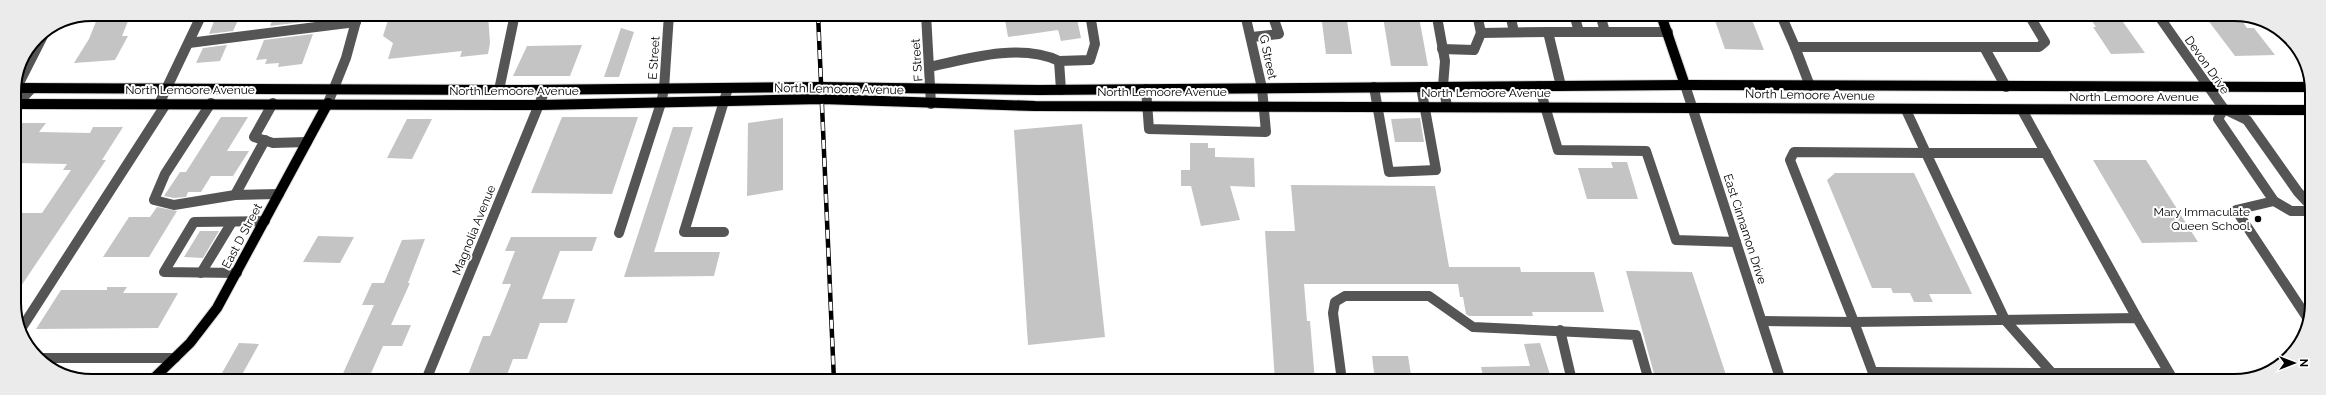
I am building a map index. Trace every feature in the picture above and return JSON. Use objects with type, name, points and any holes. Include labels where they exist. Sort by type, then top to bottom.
[{"type":"main road","points":[[1664,21],[1685,85]]},
{"type":"main road","name":"North Lemoore Avenue","points":[[21,89],[168,88],[546,90],[822,87],[931,90],[1061,90],[1685,85],[2304,87]]},
{"type":"main road","name":"North Lemoore Avenue","points":[[21,105],[328,103],[540,105],[822,99],[931,104],[1691,106],[1906,110],[2305,110]]},
{"type":"main road","name":"East D Street","points":[[158,374],[175,358],[208,321],[237,273],[328,103]]},
{"type":"street","points":[[24,324],[163,104],[168,88],[199,21]]},
{"type":"street","points":[[189,43],[337,21]]},
{"type":"street","name":"East D Street","points":[[328,103],[346,58],[356,21]]},
{"type":"street","points":[[499,90],[514,21]]},
{"type":"street","name":"E Street","points":[[619,233],[661,103],[664,89],[669,21]]},
{"type":"street","name":"F Street","points":[[927,21],[931,104]]},
{"type":"street","points":[[930,67],[971,57],[1030,54],[1055,58],[1059,61],[1090,60],[1095,52],[1094,31],[1092,21]]},
{"type":"street","name":"G Street","points":[[1147,105],[1149,129],[1266,132],[1265,105],[1252,37],[1247,21]]},
{"type":"street","points":[[1252,37],[1279,34],[1275,21]]},
{"type":"street","points":[[1438,21],[1444,61],[1443,86],[1447,106]]},
{"type":"street","points":[[1442,49],[1474,50],[1481,33],[1479,21]]},
{"type":"street","points":[[1512,21],[1514,32]]},
{"type":"street","points":[[1576,21],[1579,32]]},
{"type":"street","points":[[1602,21],[1605,32]]},
{"type":"street","points":[[1784,21],[1810,86]]},
{"type":"street","points":[[1794,47],[2039,47],[2045,42],[2033,21]]},
{"type":"street","name":"Devon Drive","points":[[2162,21],[2224,109]]},
{"type":"street","points":[[1548,32],[1561,86]]},
{"type":"street","points":[[1481,33],[1668,32]]},
{"type":"street","points":[[23,75],[37,47]]},
{"type":"street","points":[[1984,47],[2006,87]]},
{"type":"street","points":[[1059,61],[1061,90]]},
{"type":"street","name":"East Cinnamon Drive","points":[[1685,85],[1779,374]]},
{"type":"street","points":[[1539,86],[1558,150],[1646,151],[1676,240],[1736,242]]},
{"type":"street","points":[[1374,87],[1389,172],[1436,170],[1421,87]]},
{"type":"street","points":[[21,99],[32,88]]},
{"type":"street","points":[[724,232],[684,232],[728,88]]},
{"type":"street","points":[[1146,89],[1147,105]]},
{"type":"street","name":"Magnolia Avenue","points":[[428,374],[546,90]]},
{"type":"street","points":[[211,103],[165,174],[154,200],[174,205],[235,195],[279,194]]},
{"type":"street","points":[[273,103],[254,137],[274,144],[307,142]]},
{"type":"street","points":[[2305,200],[2298,192],[2247,120],[2224,109],[2218,119],[2274,201],[2291,211],[2305,212]]},
{"type":"street","points":[[1906,110],[2005,320],[2052,373]]},
{"type":"street","points":[[2022,110],[2137,318],[2170,374]]},
{"type":"street","points":[[235,195],[265,140]]},
{"type":"street","points":[[1874,374],[1790,160],[1794,152],[1926,154],[2046,153]]},
{"type":"street","points":[[2274,201],[2236,210],[2304,313]]},
{"type":"street","points":[[237,273],[164,272],[194,222],[265,221]]},
{"type":"street","points":[[201,273],[232,222]]},
{"type":"street","points":[[1341,374],[1333,312],[1334,306],[1338,299],[1345,296],[1429,296],[1473,327],[1560,330],[1636,335],[1647,374]]},
{"type":"street","points":[[1762,321],[1854,322],[2137,318]]},
{"type":"street","points":[[1560,330],[1570,374]]},
{"type":"street","points":[[48,358],[175,358]]},
{"type":"street","points":[[1993,374],[2060,374]]},
{"type":"building","points":[[96,21],[128,21],[122,36],[128,36],[115,60],[74,63],[89,39]]},
{"type":"building","points":[[214,21],[238,21],[233,31],[209,34]]},
{"type":"building","points":[[272,21],[311,21],[270,26]]},
{"type":"building","points":[[388,21],[488,21],[490,43],[488,54],[460,57],[462,51],[388,59],[393,43],[383,36]]},
{"type":"building","points":[[1005,21],[1077,21],[1081,38],[1061,41],[1058,30],[1008,37]]},
{"type":"building","points":[[1322,21],[1347,21],[1352,54],[1326,54]]},
{"type":"building","points":[[1384,21],[1420,21],[1428,66],[1391,66]]},
{"type":"building","points":[[1715,21],[1752,21],[1764,50],[1725,49]]},
{"type":"building","points":[[2092,21],[2122,21],[2145,53],[2111,54],[2093,27],[2096,27]]},
{"type":"building","points":[[2209,21],[2243,22],[2247,28],[2254,28],[2275,55],[2235,56]]},
{"type":"building","points":[[621,28],[634,32],[619,77],[604,77]]},
{"type":"building","points":[[313,34],[302,64],[278,67],[279,63],[265,64],[267,59],[256,60],[264,40]]},
{"type":"building","points":[[227,45],[220,61],[196,63],[203,48]]},
{"type":"building","points":[[582,45],[570,76],[513,76],[527,46]]},
{"type":"building","points":[[221,117],[248,117],[227,151],[249,151],[233,176],[211,176],[201,192],[188,192],[186,197],[174,198],[164,196],[180,172],[186,172]]},
{"type":"building","points":[[562,117],[638,117],[612,194],[531,193]]},
{"type":"building","points":[[783,118],[783,190],[747,196],[748,123]]},
{"type":"building","points":[[1420,118],[1424,142],[1395,142],[1391,119]]},
{"type":"building","points":[[407,119],[432,119],[412,159],[387,158]]},
{"type":"building","points":[[21,123],[46,123],[39,132],[90,133],[93,127],[123,127],[102,160],[106,160],[21,286],[21,213],[42,213],[71,170],[63,170],[67,164],[21,163]]},
{"type":"building","points":[[1082,124],[1105,337],[1028,345],[1014,130]]},
{"type":"building","points":[[673,127],[693,127],[654,252],[720,252],[714,276],[624,277]]},
{"type":"building","points":[[1190,143],[1208,143],[1208,148],[1215,148],[1215,157],[1254,158],[1255,187],[1230,186],[1240,220],[1201,226],[1191,186],[1181,186],[1181,170],[1190,170]]},
{"type":"building","points":[[2093,160],[2146,160],[2198,242],[2142,243]]},
{"type":"building","points":[[1611,162],[1627,162],[1638,199],[1587,199],[1578,168],[1613,168]]},
{"type":"building","points":[[1835,173],[1914,173],[1972,294],[1929,294],[1933,302],[1914,302],[1910,293],[1893,293],[1891,288],[1872,288],[1827,180]]},
{"type":"building","points":[[1291,185],[1435,186],[1449,267],[1520,267],[1521,272],[1594,272],[1604,312],[1532,312],[1533,316],[1469,316],[1466,314],[1463,297],[1460,297],[1458,284],[1304,284],[1307,321],[1310,321],[1314,374],[1275,374],[1265,231],[1295,231]]},
{"type":"building","points":[[157,207],[177,211],[149,257],[103,257],[129,217],[150,217]]},
{"type":"building","points":[[200,231],[219,231],[203,258],[184,257]]},
{"type":"building","points":[[318,236],[354,237],[340,263],[303,262]]},
{"type":"building","points":[[511,237],[597,237],[592,251],[560,251],[542,299],[575,299],[567,323],[540,323],[527,359],[513,359],[507,374],[468,374],[483,336],[490,336],[511,284],[502,284],[515,251],[505,251]]},
{"type":"building","points":[[425,239],[408,283],[410,283],[391,325],[411,325],[402,346],[383,346],[371,374],[343,374],[374,305],[362,305],[372,283],[384,283],[402,240]]},
{"type":"building","points":[[1626,271],[1692,272],[1726,374],[1654,374]]},
{"type":"building","points":[[107,287],[127,287],[123,293],[178,293],[158,328],[36,329],[61,290],[107,290]]},
{"type":"building","points":[[239,343],[259,344],[242,374],[221,374]]},
{"type":"building","points":[[1540,343],[1550,374],[1482,374],[1481,367],[1530,366],[1524,344]]},
{"type":"building","points":[[1372,356],[1408,356],[1411,374],[1374,374]]},
{"type":"railway","points":[[818,21],[834,374]]},
{"type":"place","name":"Mary Immaculate Queen School","points":[[2258,219]]}]
